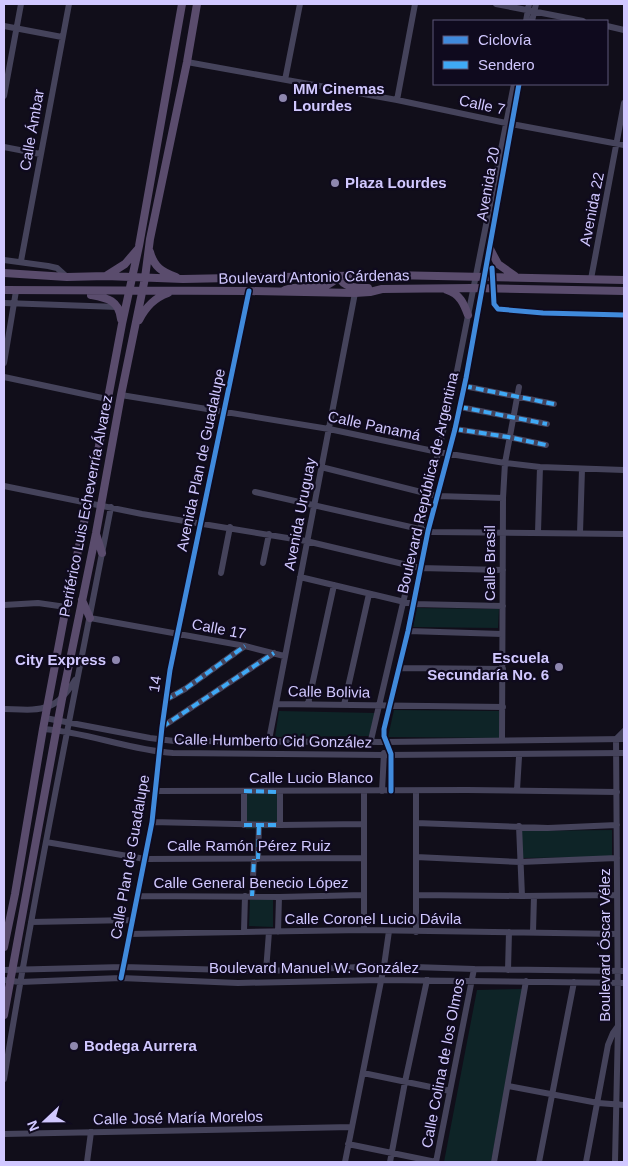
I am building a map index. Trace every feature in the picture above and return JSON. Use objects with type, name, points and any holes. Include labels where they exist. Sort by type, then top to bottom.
[{"type":"main road","name":"Periférico Luis Echeverría Álvarez","points":[[4,947],[6,926],[66,607],[139,246],[182,4]]},
{"type":"main road","name":"Periférico Luis Echeverría Álvarez","points":[[4,1015],[8,971],[96,533],[145,278],[150,239],[187,62],[196,4]]},
{"type":"main road","points":[[150,239],[152,259],[155,265],[160,270],[183,279]]},
{"type":"main road","points":[[106,276],[125,264],[139,246]]},
{"type":"main road","points":[[490,249],[498,264],[517,277]]},
{"type":"main road","name":"Boulevard Antonio Cárdenas","points":[[4,273],[67,277],[106,276],[183,279],[389,275],[624,280]]},
{"type":"main road","points":[[280,291],[293,286],[328,286],[338,276],[340,281],[348,286],[382,290]]},
{"type":"main road","points":[[211,291],[212,278]]},
{"type":"main road","points":[[441,288],[456,294],[464,304],[468,315]]},
{"type":"main road","name":"Boulevard Antonio Cárdenas","points":[[4,290],[355,293],[382,290],[483,288],[624,291]]},
{"type":"main road","points":[[134,330],[150,303],[158,297],[177,291]]},
{"type":"main road","points":[[77,292],[108,298],[118,307],[122,324]]},
{"type":"main road","points":[[96,533],[102,553]]},
{"type":"main road","points":[[82,600],[90,618]]},
{"type":"street","points":[[4,96],[21,4]]},
{"type":"street","name":"Calle Ámbar","points":[[21,261],[69,4]]},
{"type":"street","points":[[285,80],[300,4]]},
{"type":"street","points":[[397,100],[414,4]]},
{"type":"street","points":[[496,4],[532,7],[579,20]]},
{"type":"street","points":[[526,20],[532,7]]},
{"type":"street","points":[[532,7],[532,20]]},
{"type":"street","points":[[4,26],[62,37]]},
{"type":"street","points":[[608,26],[624,30]]},
{"type":"street","name":"Calle 7","points":[[187,62],[397,100],[509,124],[624,145]]},
{"type":"street","name":"Avenida 20","points":[[483,288],[514,85]]},
{"type":"street","name":"Avenida 20","points":[[468,315],[519,85]]},
{"type":"street","name":"Avenida 22","points":[[591,280],[624,103]]},
{"type":"street","points":[[4,146],[40,154]]},
{"type":"street","points":[[4,260],[21,261],[57,268],[67,277]]},
{"type":"street","name":"Boulevard República de Argentina","points":[[386,742],[384,729],[389,705],[408,631],[428,531],[460,407],[483,288]]},
{"type":"street","points":[[4,363],[16,291]]},
{"type":"street","name":"Avenida Plan de Guadalupe","points":[[177,634],[249,291]]},
{"type":"street","name":"Avenida Uruguay","points":[[269,740],[355,293]]},
{"type":"street","points":[[4,303],[118,307]]},
{"type":"street","name":"Boulevard República de Argentina","points":[[371,740],[456,376],[468,315]]},
{"type":"street","points":[[456,376],[466,378]]},
{"type":"street","points":[[4,377],[107,399]]},
{"type":"street","points":[[464,386],[554,404]]},
{"type":"street","name":"Calle Brasil","points":[[502,740],[503,498],[508,437],[519,387]]},
{"type":"street","name":"Calle Panamá","points":[[121,395],[329,429],[448,454],[505,463],[540,467],[624,470]]},
{"type":"street","points":[[460,407],[547,424]]},
{"type":"street","points":[[455,429],[546,445]]},
{"type":"street","points":[[321,467],[437,496],[503,498]]},
{"type":"street","points":[[538,532],[540,467]]},
{"type":"street","points":[[580,533],[582,469]]},
{"type":"street","points":[[4,486],[142,514],[306,541],[420,568],[502,570]]},
{"type":"street","points":[[255,492],[420,530],[443,533],[538,532],[624,534]]},
{"type":"street","points":[[4,1079],[31,922],[111,507]]},
{"type":"street","points":[[221,573],[230,527]]},
{"type":"street","points":[[262,563],[269,534]]},
{"type":"street","points":[[300,577],[404,603],[503,606]]},
{"type":"street","points":[[308,704],[334,585]]},
{"type":"street","points":[[344,705],[369,594]]},
{"type":"street","points":[[4,605],[38,603],[66,607]]},
{"type":"street","name":"Calle 17","points":[[90,618],[245,646],[284,656]]},
{"type":"street","points":[[408,631],[502,634]]},
{"type":"street","name":"14","points":[[161,740],[165,700],[177,634]]},
{"type":"street","points":[[165,700],[245,646]]},
{"type":"street","points":[[162,727],[274,653]]},
{"type":"street","points":[[399,668],[503,669]]},
{"type":"street","points":[[4,708],[36,710],[47,707],[62,699],[78,677]]},
{"type":"street","name":"Calle Bolivia","points":[[276,704],[503,707]]},
{"type":"street","name":"Calle Humberto Cid González","points":[[45,718],[161,740],[371,740],[386,742],[624,739]]},
{"type":"street","name":"Calle Humberto Cid González","points":[[43,729],[68,731],[160,752],[261,754],[624,753]]},
{"type":"street","points":[[616,739],[624,731]]},
{"type":"street","name":"Boulevard Óscar Vélez","points":[[615,1162],[618,1026],[621,983],[617,934],[618,858],[621,842],[617,825],[616,739]]},
{"type":"street","name":"Calle Plan de Guadalupe","points":[[121,978],[152,822],[161,740]]},
{"type":"street","points":[[261,740],[261,754]]},
{"type":"street","points":[[386,742],[391,791]]},
{"type":"street","points":[[382,791],[387,754]]},
{"type":"street","points":[[517,790],[518,757]]},
{"type":"street","name":"Calle Lucio Blanco","points":[[156,792],[517,790],[617,792]]},
{"type":"street","points":[[244,791],[244,825]]},
{"type":"street","points":[[364,791],[364,930]]},
{"type":"street","points":[[416,791],[416,932]]},
{"type":"street","points":[[280,792],[280,825]]},
{"type":"street","points":[[152,822],[244,825],[364,824]]},
{"type":"street","points":[[416,823],[548,828],[617,825]]},
{"type":"street","points":[[252,896],[259,825]]},
{"type":"street","points":[[519,826],[522,896]]},
{"type":"street","name":"Calle Ramón Pérez Ruiz","points":[[46,842],[144,859],[364,858]]},
{"type":"street","points":[[416,856],[520,862],[618,858]]},
{"type":"street","name":"Calle General Benecio López","points":[[137,896],[279,897],[364,895]]},
{"type":"street","points":[[416,895],[617,895]]},
{"type":"street","points":[[244,931],[245,896]]},
{"type":"street","points":[[533,932],[534,896]]},
{"type":"street","points":[[278,932],[279,897]]},
{"type":"street","points":[[31,922],[132,920]]},
{"type":"street","name":"Calle Coronel Lucio Dávila","points":[[129,934],[364,930],[389,932],[617,934]]},
{"type":"street","points":[[266,971],[269,932]]},
{"type":"street","points":[[345,1162],[389,932]]},
{"type":"street","points":[[508,970],[509,932]]},
{"type":"street","name":"Boulevard Manuel W. González","points":[[8,971],[123,966],[266,971],[384,966],[474,970],[621,971]]},
{"type":"street","name":"Calle Colina de los Olmos","points":[[436,1162],[474,970]]},
{"type":"street","name":"Boulevard Manuel W. González","points":[[7,981],[121,978],[266,983],[381,980],[621,983]]},
{"type":"street","points":[[390,1162],[427,980]]},
{"type":"street","points":[[494,1162],[526,981]]},
{"type":"street","points":[[539,1162],[574,982]]},
{"type":"street","points":[[586,1162],[608,1045],[618,1026]]},
{"type":"street","points":[[363,1073],[450,1091]]},
{"type":"street","points":[[508,1086],[598,1103],[624,1105]]},
{"type":"street","name":"Calle José María Morelos","points":[[4,1134],[352,1128]]},
{"type":"street","points":[[86,1162],[91,1132]]},
{"type":"street","points":[[348,1144],[436,1162]]},
{"type":"green space","points":[[417,608],[499,609],[498,628],[413,627]]},
{"type":"green space","points":[[394,710],[499,711],[499,738],[388,737]]},
{"type":"green space","points":[[279,711],[375,713],[369,736],[275,737]]},
{"type":"green space","points":[[246,789],[278,789],[277,828],[246,829]]},
{"type":"green space","points":[[612,830],[612,857],[522,858],[522,831]]},
{"type":"green space","points":[[273,898],[273,927],[249,926],[250,899]]},
{"type":"green space","points":[[524,989],[491,1162],[444,1162],[477,990]]},
{"type":"marked path","points":[[464,386],[554,404]]},
{"type":"marked path","points":[[460,407],[547,424]]},
{"type":"marked path","points":[[455,429],[546,445]]},
{"type":"marked path","points":[[165,700],[185,689],[245,646]]},
{"type":"marked path","points":[[162,727],[274,653]]},
{"type":"marked path","points":[[244,791],[280,792]]},
{"type":"marked path","points":[[244,825],[280,825]]},
{"type":"marked path","points":[[258,859],[259,825]]},
{"type":"marked path","points":[[252,896],[254,859]]},
{"type":"cycle path","points":[[391,791],[391,754],[384,736],[384,729],[408,631],[428,531],[455,429],[466,378],[519,85]]},
{"type":"cycle path","points":[[492,268],[494,304],[498,309],[543,313],[624,315]]},
{"type":"cycle path","points":[[121,978],[152,822],[170,670],[249,291]]},
{"type":"place","name":"MM Cinemas Lourdes","points":[[283,98]]},
{"type":"place","name":"Plaza Lourdes","points":[[335,183]]},
{"type":"place","name":"City Express","points":[[116,660]]},
{"type":"place","name":"Escuela Secundaría No. 6","points":[[559,667]]},
{"type":"place","name":"Bodega Aurrera","points":[[74,1046]]}]
